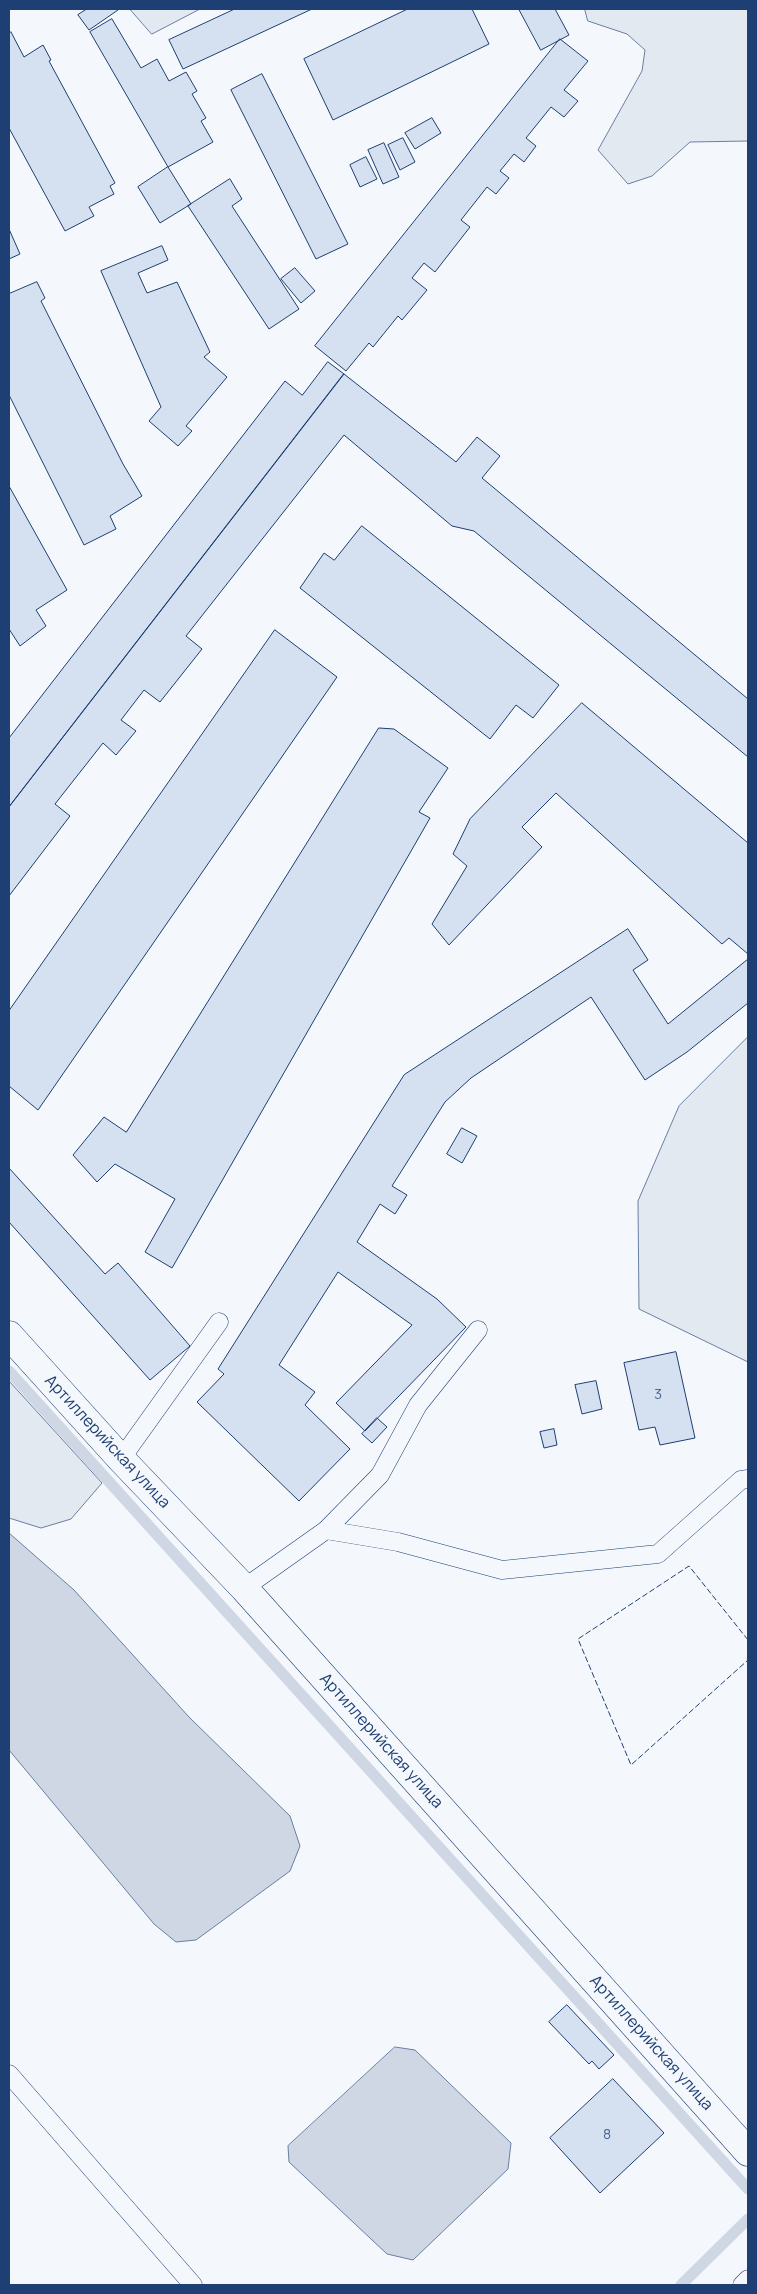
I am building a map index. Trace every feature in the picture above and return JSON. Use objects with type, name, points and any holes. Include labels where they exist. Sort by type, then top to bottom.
[{"type":"street","name":"Артиллерийская улица","points":[[9,1335],[121,1459],[244,1588],[748,2152]]},
{"type":"lane","points":[[121,1459],[219,1322]]},
{"type":"lane","points":[[244,1588],[326,1530],[380,1475],[418,1405],[478,1330]]},
{"type":"lane","points":[[326,1530],[398,1542],[502,1570],[658,1554],[726,1493],[742,1480],[748,1480]]},
{"type":"lane","points":[[9,2074],[193,2285]]},
{"type":"lane","points":[[742,2285],[748,2279]]},
{"type":"shaded area","points":[[130,9],[200,9],[152,34]]},
{"type":"shaded area","points":[[585,9],[748,9],[748,141],[690,142],[652,176],[628,184],[598,150],[642,71],[645,50],[627,34],[588,21]]},
{"type":"shaded area","points":[[748,1037],[748,1362],[639,1309],[638,1201],[679,1106]]},
{"type":"shaded area","points":[[9,1381],[102,1483],[71,1519],[41,1528],[9,1518]]},
{"type":"shaded area","points":[[9,1533],[74,1590],[189,1717],[290,1816],[300,1846],[290,1871],[196,1940],[176,1942],[154,1924],[9,1750]]},
{"type":"shaded area","points":[[395,2047],[415,2050],[511,2143],[508,2169],[413,2260],[387,2254],[289,2162],[288,2146]]},
{"type":"building","points":[[87,9],[118,10],[89,30],[78,15]]},
{"type":"building","points":[[235,9],[312,9],[183,69],[169,40]]},
{"type":"building","points":[[408,9],[472,9],[489,44],[333,120],[304,59]]},
{"type":"building","points":[[519,9],[555,9],[569,35],[541,50]]},
{"type":"building","points":[[112,19],[141,68],[157,59],[169,81],[186,72],[197,91],[192,94],[206,118],[201,121],[213,142],[168,167],[90,32]]},
{"type":"building","points":[[11,32],[24,57],[43,45],[51,60],[49,61],[115,183],[110,186],[114,194],[89,207],[94,216],[65,231],[9,128],[9,34]]},
{"type":"building","points":[[560,39],[588,61],[564,90],[578,101],[564,117],[551,107],[526,138],[536,146],[524,162],[514,154],[500,171],[509,178],[496,194],[487,187],[461,220],[470,227],[435,272],[424,263],[412,278],[427,290],[402,320],[398,316],[373,347],[369,343],[346,371],[315,346]]},
{"type":"building","points":[[262,74],[348,244],[316,259],[231,90]]},
{"type":"building","points":[[432,118],[441,133],[415,149],[405,133]]},
{"type":"building","points":[[403,138],[415,162],[400,170],[388,145]]},
{"type":"building","points":[[384,143],[399,177],[383,184],[368,150]]},
{"type":"building","points":[[366,157],[377,179],[360,187],[350,165]]},
{"type":"building","points":[[168,167],[191,204],[160,223],[138,187]]},
{"type":"building","points":[[230,179],[242,199],[232,206],[299,309],[269,329],[188,206]]},
{"type":"building","points":[[9,229],[20,254],[9,259]]},
{"type":"building","points":[[162,246],[168,260],[138,273],[147,293],[177,282],[210,352],[204,357],[227,377],[186,426],[192,431],[178,446],[149,421],[161,407],[101,271]]},
{"type":"building","points":[[295,268],[315,291],[301,303],[281,279]]},
{"type":"building","points":[[37,282],[45,298],[41,301],[123,464],[142,496],[110,516],[116,529],[84,545],[9,395],[9,294]]},
{"type":"building","points":[[328,362],[344,374],[9,807],[9,738],[285,381],[302,395]]},
{"type":"building","points":[[344,374],[456,462],[477,437],[500,456],[482,478],[748,699],[748,757],[474,531],[452,526],[344,435],[186,636],[202,649],[160,702],[144,690],[121,720],[136,731],[116,755],[103,743],[55,804],[70,816],[9,896],[9,807]]},
{"type":"building","points":[[9,486],[67,590],[36,610],[46,626],[20,646],[9,629]]},
{"type":"building","points":[[362,526],[559,685],[533,718],[516,705],[490,739],[300,588],[324,553],[334,560]]},
{"type":"building","points":[[275,630],[337,677],[38,1110],[9,1086],[9,1011]]},
{"type":"building","points":[[582,703],[748,843],[748,954],[729,938],[722,944],[556,793],[522,827],[542,847],[449,945],[432,924],[467,866],[453,854],[470,819]]},
{"type":"building","points":[[379,728],[394,729],[448,768],[419,812],[430,818],[172,1268],[145,1252],[175,1199],[115,1164],[97,1182],[73,1155],[104,1117],[126,1132]]},
{"type":"building","points":[[628,929],[648,960],[633,970],[668,1024],[748,959],[748,1003],[687,1052],[645,1080],[591,997],[471,1078],[445,1102],[392,1186],[407,1195],[395,1214],[380,1204],[357,1242],[437,1299],[466,1327],[365,1431],[336,1403],[412,1325],[338,1272],[279,1365],[315,1392],[305,1405],[350,1449],[299,1501],[197,1402],[224,1374],[218,1369],[404,1075]]},
{"type":"building","points":[[462,1128],[477,1136],[462,1163],[447,1154]]},
{"type":"building","points":[[9,1168],[105,1274],[118,1263],[190,1346],[150,1380],[9,1222]]},
{"type":"building","points":[[676,1352],[695,1438],[660,1445],[655,1427],[639,1430],[624,1363]]},
{"type":"building","points":[[596,1381],[602,1409],[582,1414],[575,1385]]},
{"type":"building","points":[[377,1418],[387,1427],[372,1443],[362,1434]]},
{"type":"building","points":[[554,1429],[557,1445],[544,1448],[540,1432]]},
{"type":"building","points":[[567,2005],[614,2055],[599,2069],[592,2061],[589,2064],[549,2022]]},
{"type":"building","points":[[613,2079],[664,2133],[600,2193],[550,2138]]},
{"type":"waterway","points":[[9,1371],[748,2189]]},
{"type":"waterway","points":[[681,2285],[748,2219]]},
{"type":"fence","points":[[748,1640],[689,1566],[578,1639],[631,1765],[748,1660]]}]
